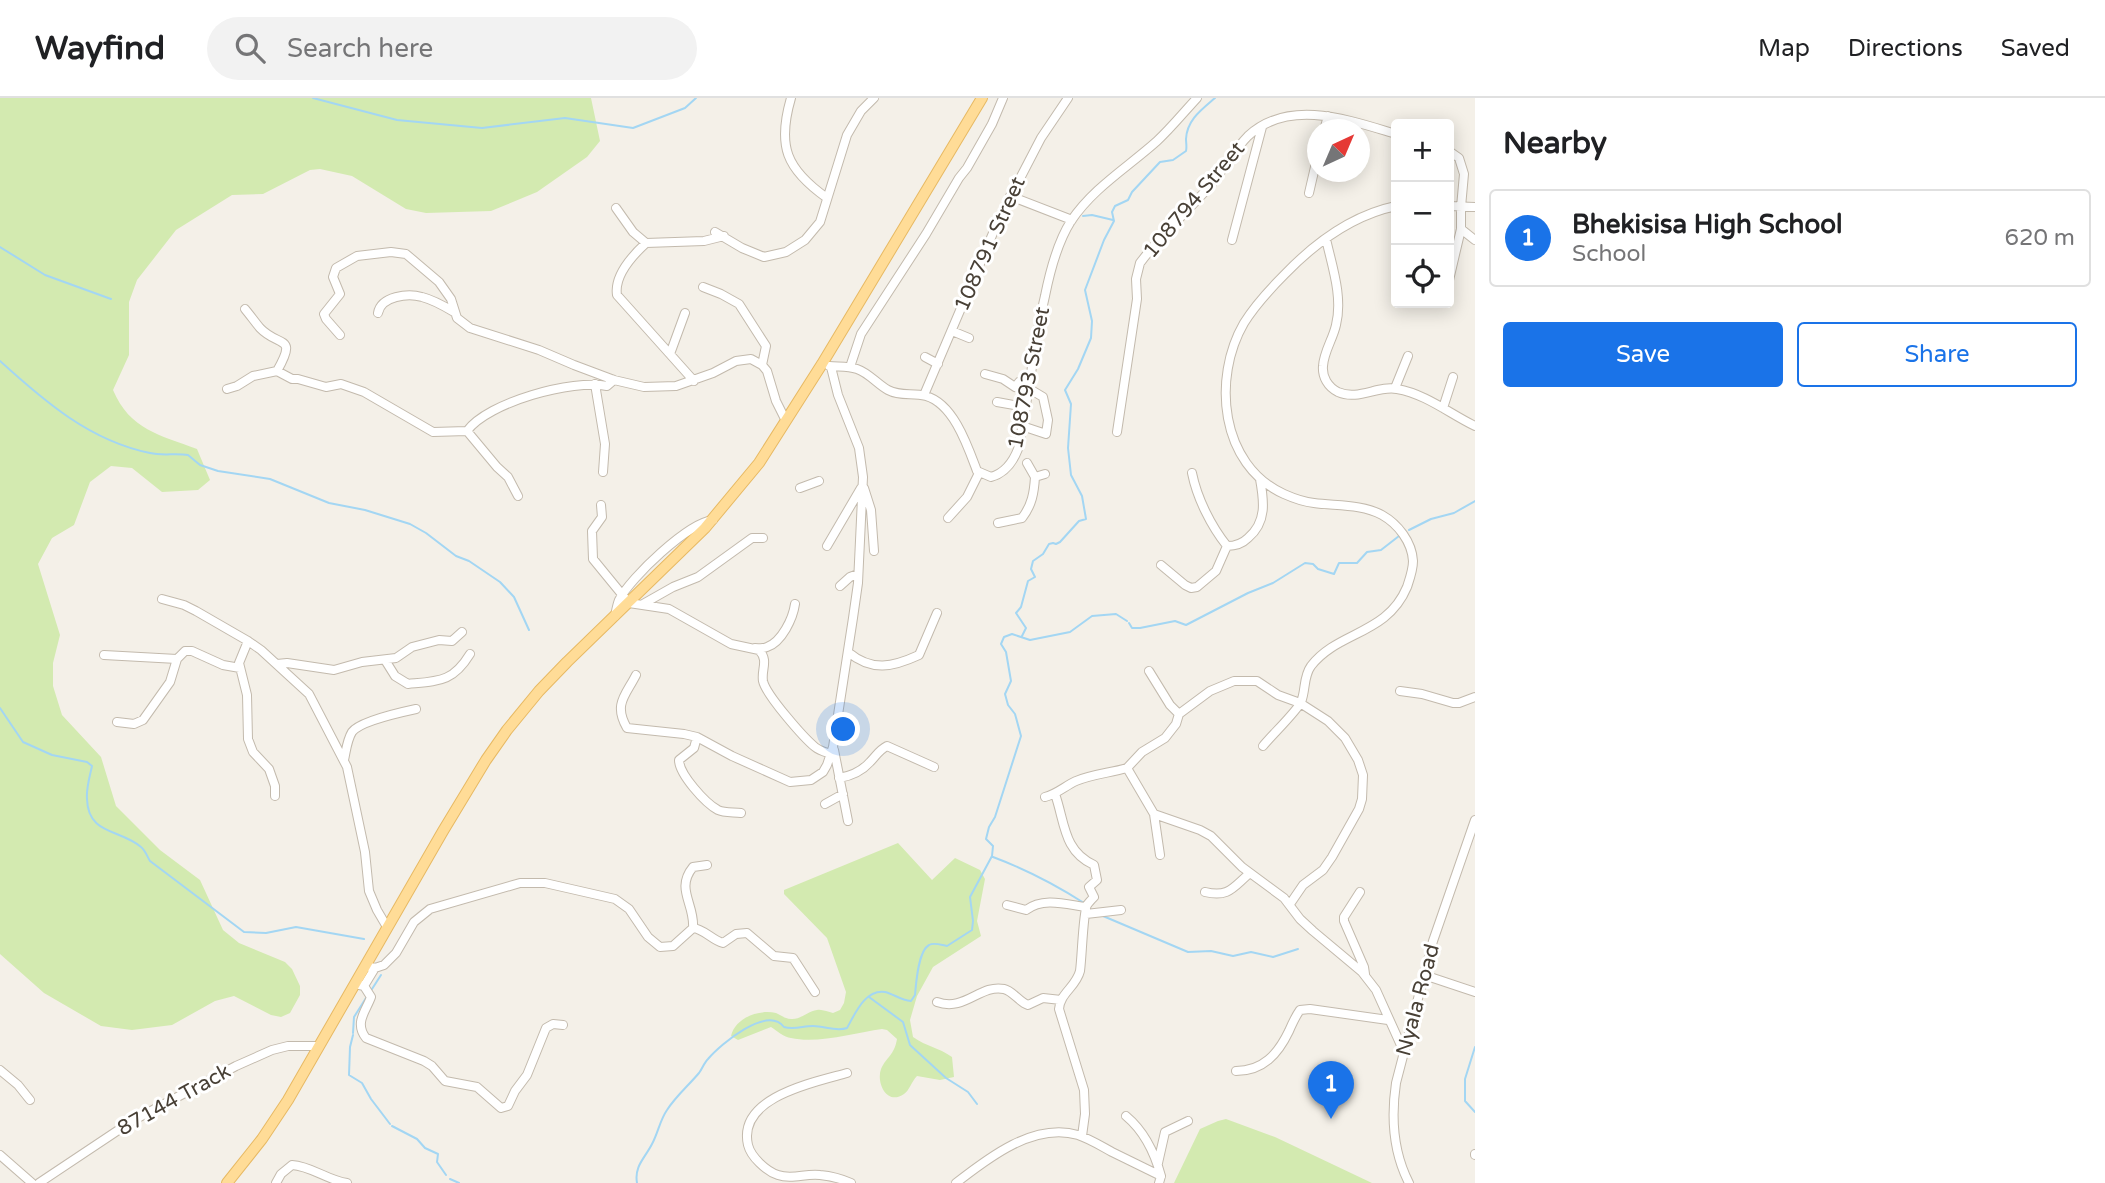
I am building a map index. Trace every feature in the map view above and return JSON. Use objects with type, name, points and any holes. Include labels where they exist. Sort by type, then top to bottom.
[{"type":"main road","points":[[232,1181],[278,1116],[370,967],[387,928],[470,785],[507,730],[539,691],[615,616],[626,599],[713,520],[760,463],[786,421],[827,365],[982,98]]},
{"type":"street","points":[[715,232],[764,257],[786,252],[805,240],[820,222],[846,135],[861,111],[874,98]]},
{"type":"street","points":[[850,367],[861,334],[967,168],[992,124],[1003,98]]},
{"type":"street","name":"108791 Street","points":[[924,395],[1010,196],[1041,138],[1068,98]]},
{"type":"street","name":"108793 Street","points":[[979,473],[995,476],[1008,466],[1018,449],[1047,284],[1054,260],[1072,220],[1095,193],[1158,140],[1197,98]]},
{"type":"street","points":[[788,100],[783,136],[787,153],[793,166],[810,187],[827,198]]},
{"type":"street","name":"108794 Street","points":[[1117,432],[1140,263],[1215,180],[1241,144],[1251,134],[1281,116],[1307,114],[1328,116],[1391,133]]},
{"type":"street","points":[[1232,240],[1262,127]]},
{"type":"street","points":[[1454,154],[1459,158],[1464,174],[1461,229],[1454,259]]},
{"type":"street","points":[[1309,193],[1312,182]]},
{"type":"street","points":[[1010,196],[1072,220]]},
{"type":"street","points":[[1454,206],[1475,206]]},
{"type":"street","points":[[1263,746],[1300,703],[1305,677],[1316,661],[1326,651],[1362,632],[1393,610],[1404,594],[1412,573],[1412,552],[1401,532],[1385,516],[1366,508],[1310,503],[1284,494],[1260,479],[1247,466],[1239,452],[1226,411],[1226,390],[1233,350],[1251,312],[1291,268],[1326,239],[1363,215],[1391,207]]},
{"type":"street","points":[[615,208],[633,232],[646,243]]},
{"type":"street","points":[[1461,229],[1475,240]]},
{"type":"street","points":[[694,381],[619,299],[616,292],[634,254],[646,243],[697,242],[724,236]]},
{"type":"street","points":[[1326,239],[1336,279],[1338,306],[1336,328],[1323,365],[1325,378],[1334,390],[1348,394],[1395,388],[1443,408],[1475,426]]},
{"type":"street","points":[[340,335],[324,314],[340,294],[333,277],[334,272],[341,264],[357,256],[391,252],[406,254],[439,282],[451,299],[457,318],[470,328],[539,350],[614,380],[644,387],[677,386],[694,381],[736,360],[751,359],[762,365],[770,377],[776,401],[786,421]]},
{"type":"street","points":[[703,287],[739,304],[766,346],[762,365]]},
{"type":"street","points":[[378,313],[379,308],[392,298],[412,295],[425,297],[454,312]]},
{"type":"street","points":[[246,309],[261,328],[285,344],[286,356],[277,371]]},
{"type":"street","points":[[670,354],[685,313]]},
{"type":"street","points":[[952,331],[969,338]]},
{"type":"street","points":[[1395,388],[1408,356]]},
{"type":"street","points":[[925,357],[938,365]]},
{"type":"street","points":[[636,675],[621,701],[627,729],[697,737],[777,777],[797,783],[817,777],[827,765],[832,750],[848,652],[858,574],[863,469],[859,448],[827,365],[850,367],[863,372],[890,391],[903,395],[924,395],[941,406],[960,431],[979,473],[967,498],[948,517]]},
{"type":"street","points":[[227,389],[253,376],[277,371],[292,379],[326,387],[341,384],[363,392],[433,432],[467,430],[472,424],[504,405],[578,384],[607,386],[614,380]]},
{"type":"street","points":[[985,374],[1003,379],[1015,387],[1019,382],[1043,397],[1048,421],[1045,434],[1022,426]]},
{"type":"street","points":[[1443,408],[1453,377]]},
{"type":"street","points":[[595,384],[604,444],[603,471]]},
{"type":"street","points":[[997,402],[1025,407]]},
{"type":"street","points":[[467,430],[491,461],[509,477],[518,496]]},
{"type":"street","points":[[998,523],[1022,518],[1029,508],[1034,494],[1035,477],[1027,464]]},
{"type":"street","points":[[1192,473],[1213,526],[1227,546]]},
{"type":"street","points":[[1035,477],[1045,474]]},
{"type":"street","points":[[1227,546],[1243,542],[1260,524],[1264,507],[1260,479]]},
{"type":"street","points":[[800,488],[819,481]]},
{"type":"street","points":[[827,546],[863,485]]},
{"type":"street","points":[[863,485],[871,510],[874,551]]},
{"type":"street","points":[[601,505],[602,517],[591,535],[592,555],[596,564],[626,599],[669,609],[731,644],[759,650],[765,659],[763,681],[782,710],[814,746],[832,750]]},
{"type":"street","points":[[643,604],[698,577],[752,538],[763,538]]},
{"type":"street","points":[[1161,565],[1191,588],[1197,587],[1216,571],[1227,546]]},
{"type":"street","points":[[840,586],[858,574]]},
{"type":"street","points":[[162,598],[196,611],[248,641],[309,694],[344,760],[351,780],[365,852],[369,891],[387,928]]},
{"type":"street","points":[[752,648],[767,648],[779,638],[793,614],[795,604]]},
{"type":"street","points":[[848,652],[864,663],[882,666],[913,658],[919,655],[937,613]]},
{"type":"street","points":[[277,664],[289,663],[334,670],[362,662],[386,660],[399,656],[412,647],[439,639],[452,640],[462,632]]},
{"type":"street","points":[[248,641],[240,659],[247,695],[248,739],[253,752],[269,769],[275,786],[275,796]]},
{"type":"street","points":[[117,722],[134,724],[143,720],[170,682],[177,659],[188,650],[211,661],[240,668]]},
{"type":"street","points":[[386,660],[395,676],[408,684],[445,679],[457,672],[470,654]]},
{"type":"street","points":[[104,655],[177,659]]},
{"type":"street","points":[[1149,671],[1179,715]]},
{"type":"street","points":[[1045,797],[1096,774],[1127,768],[1142,752],[1165,738],[1176,724],[1179,715],[1218,687],[1240,680],[1257,681],[1328,721],[1345,738],[1363,775],[1364,788],[1359,809],[1332,857],[1322,870],[1303,885],[1290,904]]},
{"type":"street","points":[[1400,691],[1453,703],[1475,697]]},
{"type":"street","points":[[344,760],[348,742],[355,729],[400,712],[416,709]]},
{"type":"street","points":[[697,737],[694,748],[679,760],[682,773],[719,811],[741,813]]},
{"type":"street","points":[[839,778],[853,774],[887,746],[934,767]]},
{"type":"street","points":[[832,750],[848,821]]},
{"type":"street","points":[[1127,768],[1154,814],[1160,855]]},
{"type":"street","points":[[825,804],[843,794]]},
{"type":"street","points":[[1055,794],[1070,845],[1081,859],[1094,864],[1097,880],[1089,887],[1094,897],[1088,909],[1079,975],[1061,1000],[1060,1015],[1084,1090],[1082,1136]]},
{"type":"street","points":[[1154,814],[1210,836],[1250,873],[1290,904],[1300,919],[1365,975],[1376,990],[1404,1052]]},
{"type":"street","name":"Nyala Road","points":[[1409,1183],[1399,1157],[1393,1112],[1396,1083],[1424,975],[1475,820]]},
{"type":"street","points":[[370,967],[384,965],[396,953],[414,922],[430,909],[520,883],[545,883],[615,899],[629,909],[648,937],[660,947],[673,946],[693,928],[693,913],[684,885],[685,878],[693,867],[707,866]]},
{"type":"street","points":[[1205,892],[1220,895],[1225,893],[1250,873]]},
{"type":"street","points":[[1360,892],[1344,916],[1344,921],[1365,975]]},
{"type":"street","points":[[1007,905],[1026,910],[1035,904],[1050,903],[1104,912],[1121,910]]},
{"type":"street","points":[[693,928],[723,943],[736,934],[747,933],[774,956],[793,958],[816,992]]},
{"type":"street","points":[[1424,975],[1475,992]]},
{"type":"street","points":[[359,985],[369,991],[372,998],[360,1024],[361,1032],[366,1038],[424,1061],[445,1081],[477,1087],[502,1109],[509,1105],[513,1094],[527,1075],[546,1028],[563,1025]]},
{"type":"street","points":[[937,1002],[958,1004],[985,992],[1001,989],[1009,991],[1028,1005],[1043,998],[1061,1000]]},
{"type":"street","points":[[1236,1070],[1255,1069],[1269,1059],[1285,1039],[1300,1010],[1310,1009],[1388,1020]]},
{"type":"street","name":"87144 Track","points":[[39,1183],[132,1121],[236,1066],[288,1046],[319,1046]]},
{"type":"street","points":[[0,1070],[18,1085],[30,1100]]},
{"type":"street","points":[[847,1073],[799,1087],[759,1109],[752,1119],[747,1141],[754,1156],[775,1174],[796,1177],[818,1174],[851,1183]]},
{"type":"street","points":[[1126,1116],[1142,1134],[1158,1163]]},
{"type":"street","points":[[1160,1179],[1158,1163],[1165,1132],[1188,1121]]},
{"type":"street","points":[[956,1183],[987,1158],[1030,1137],[1062,1133],[1082,1136],[1160,1179]]},
{"type":"street","points":[[0,1155],[32,1183]]},
{"type":"street","points":[[276,1183],[281,1174],[292,1165],[304,1167],[332,1181],[346,1183]]},
{"type":"green space","points":[[0,98],[591,98],[600,141],[587,157],[537,192],[491,211],[426,213],[406,209],[352,176],[320,169],[310,170],[263,194],[232,195],[176,230],[137,280],[129,302],[129,355],[113,390],[137,423],[159,435],[197,449],[210,480],[198,490],[162,492],[132,468],[111,466],[90,482],[74,525],[52,538],[38,564],[60,635],[53,663],[53,686],[62,715],[101,757],[116,806],[160,850],[200,880],[223,930],[239,943],[285,962],[292,969],[300,986],[300,995],[290,1013],[281,1017],[271,1015],[234,996],[215,1001],[172,1025],[132,1030],[101,1026],[44,993],[0,954]]},
{"type":"green space","points":[[898,843],[932,880],[955,858],[980,870],[985,879],[977,921],[981,936],[933,967],[917,996],[910,1020],[913,1037],[952,1057],[954,1077],[940,1080],[917,1076],[904,1094],[898,1097],[888,1095],[880,1081],[880,1075],[897,1039],[882,1029],[812,1040],[788,1037],[771,1027],[738,1040],[731,1036],[737,1024],[762,1012],[794,1019],[817,1010],[833,1013],[840,1010],[846,992],[827,938],[784,894],[784,890]]},
{"type":"green space","points":[[1226,1119],[1275,1137],[1372,1183],[1174,1183],[1200,1129]]},
{"type":"waterway","points":[[313,98],[397,120],[482,128],[565,118],[633,128],[685,108],[696,98]]},
{"type":"waterway","points":[[1022,636],[1026,628],[1016,613],[1021,607],[1028,581],[1035,577],[1031,569],[1033,561],[1043,554],[1049,544],[1060,542],[1079,521],[1086,519],[1082,496],[1071,475],[1068,448],[1071,404],[1065,390],[1078,369],[1091,338],[1092,321],[1085,290],[1114,221],[1112,212],[1115,206],[1128,200],[1160,162],[1173,160],[1186,151],[1189,126],[1200,111],[1215,98]]},
{"type":"waterway","points":[[1083,216],[1092,215],[1113,220]]},
{"type":"waterway","points":[[0,247],[45,275],[111,299]]},
{"type":"waterway","points":[[0,361],[51,405],[107,439],[150,453],[188,455],[200,465],[218,471],[270,479],[329,503],[365,510],[410,524],[500,582],[514,597],[529,630]]},
{"type":"waterway","points":[[1409,530],[1431,519],[1454,513],[1475,501]]},
{"type":"waterway","points":[[1129,623],[1132,628],[1175,621],[1186,625],[1273,583],[1305,563],[1334,574],[1339,563],[1357,563],[1367,552],[1381,550],[1399,536]]},
{"type":"waterway","points":[[637,1183],[639,1167],[667,1110],[708,1059],[733,1036],[767,1021],[776,1021],[788,1028],[847,1028],[866,998],[878,992],[911,1001],[915,995],[918,968],[925,948],[933,944],[947,946],[972,930],[970,897],[992,856],[993,846],[986,839],[1021,736],[1015,714],[1008,705],[1005,694],[1011,681],[1006,652],[1001,644],[1004,637],[1012,634],[1030,640],[1070,632],[1092,616],[1116,614],[1127,621]]},
{"type":"waterway","points":[[0,708],[23,742],[52,755],[87,762],[92,766],[87,795],[93,819],[106,830],[133,841],[145,851],[150,861],[244,932],[266,933],[296,927],[364,939]]},
{"type":"waterway","points":[[993,857],[1040,878],[1084,903]]},
{"type":"waterway","points":[[1103,916],[1188,952],[1211,951],[1233,956],[1251,952],[1273,957],[1298,949]]},
{"type":"waterway","points":[[372,989],[381,975]]},
{"type":"waterway","points":[[869,997],[903,1022],[910,1045],[946,1078],[968,1092],[977,1104]]},
{"type":"waterway","points":[[353,1033],[354,1017],[366,998]]},
{"type":"waterway","points":[[353,1035],[349,1075],[362,1083],[390,1124]]},
{"type":"waterway","points":[[1475,1047],[1465,1079],[1465,1101],[1475,1112]]},
{"type":"waterway","points":[[392,1126],[438,1154],[437,1162],[446,1175]]},
{"type":"waterway","points":[[450,1179],[459,1183]]},
{"type":"place","name":"Bhekisisa High School","points":[[1331,1119]]}]
